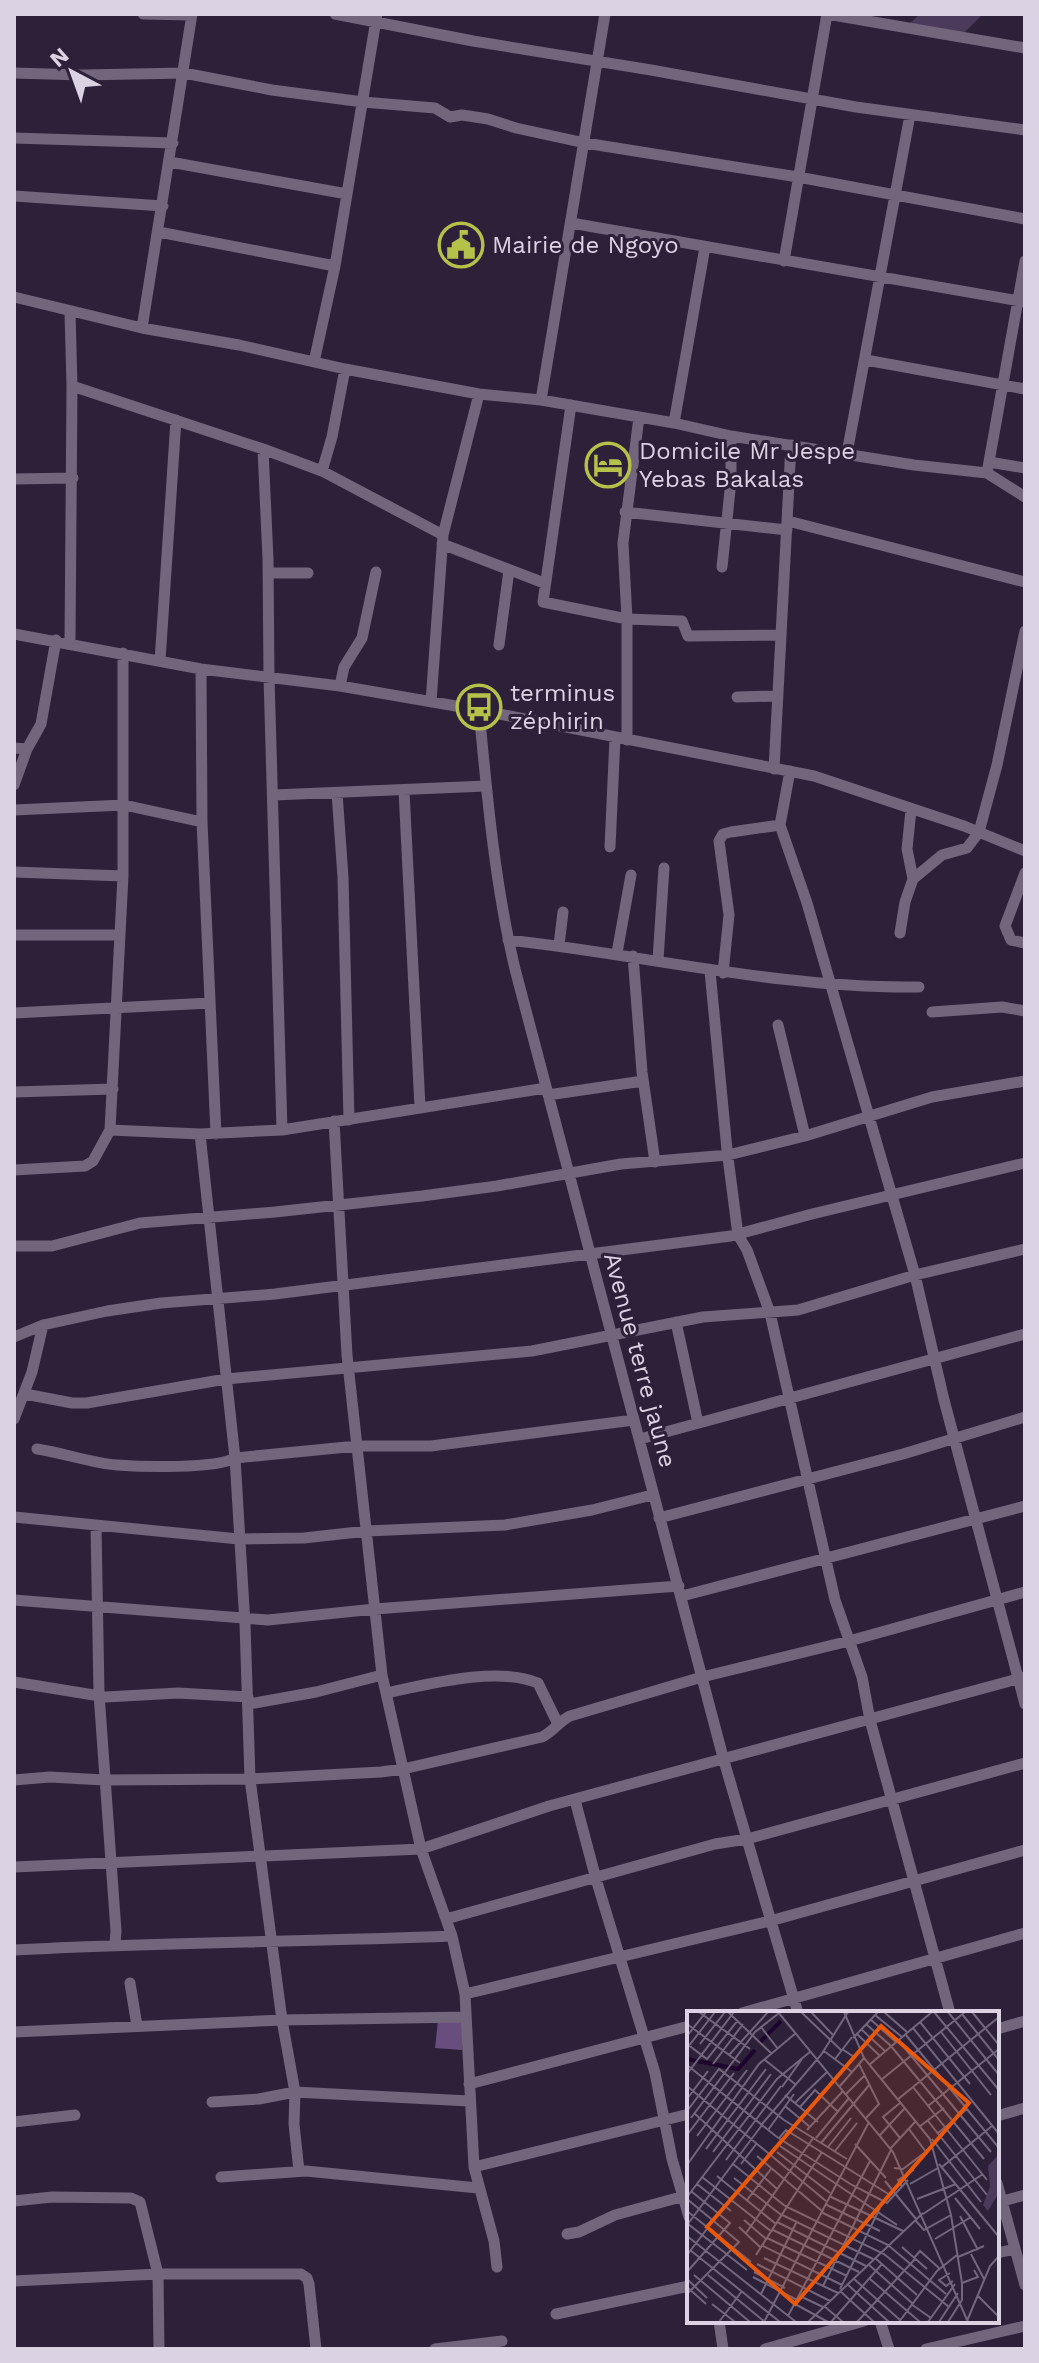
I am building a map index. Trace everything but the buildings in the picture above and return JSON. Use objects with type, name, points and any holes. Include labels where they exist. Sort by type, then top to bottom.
[{"type":"street","points":[[142,328],[192,15],[143,14]]},
{"type":"street","points":[[335,14],[812,99],[1025,130]]},
{"type":"street","points":[[541,400],[605,14]]},
{"type":"street","points":[[784,261],[827,14],[1025,48]]},
{"type":"street","points":[[314,362],[335,266],[376,19]]},
{"type":"street","points":[[14,73],[184,73],[272,90],[435,108],[450,117],[462,115],[488,119],[585,143],[798,177],[1025,219]]},
{"type":"street","points":[[847,453],[910,115]]},
{"type":"street","points":[[14,138],[173,143]]},
{"type":"street","points":[[170,162],[347,194]]},
{"type":"street","points":[[14,196],[163,206]]},
{"type":"street","points":[[571,223],[1022,302]]},
{"type":"street","points":[[159,232],[335,266]]},
{"type":"street","points":[[674,423],[705,247]]},
{"type":"street","points":[[988,467],[1022,302],[1025,261]]},
{"type":"street","points":[[14,297],[142,328],[479,394],[541,400],[731,436],[914,465],[1025,468]]},
{"type":"street","points":[[70,312],[73,478],[70,643]]},
{"type":"street","points":[[866,360],[1025,389]]},
{"type":"street","points":[[322,471],[345,369]]},
{"type":"street","points":[[72,386],[322,471],[442,540],[544,583]]},
{"type":"street","points":[[431,702],[442,540],[479,394]]},
{"type":"street","points":[[571,405],[544,583],[542,599],[546,604],[627,619],[682,621],[688,636],[781,635]]},
{"type":"street","points":[[610,847],[621,739],[627,619],[623,558],[625,512],[639,417]]},
{"type":"street","points":[[160,661],[176,420]]},
{"type":"street","points":[[722,567],[731,481],[731,436]]},
{"type":"street","points":[[774,769],[791,445]]},
{"type":"street","points":[[263,449],[269,573],[269,677],[282,1130]]},
{"type":"street","points":[[988,467],[1025,497]]},
{"type":"street","points":[[14,479],[73,478]]},
{"type":"street","points":[[625,512],[727,524],[788,525],[1025,582]]},
{"type":"street","points":[[499,645],[509,570]]},
{"type":"street","points":[[340,686],[344,667],[362,638],[376,572]]},
{"type":"street","points":[[269,573],[308,573]]},
{"type":"street","points":[[913,879],[942,855],[967,848],[979,832],[997,765],[1025,631]]},
{"type":"street","points":[[14,634],[201,669],[340,686],[479,710],[814,776],[979,832],[1025,851]]},
{"type":"street","points":[[14,785],[20,749],[41,724],[56,640]]},
{"type":"street","points":[[14,1170],[85,1166],[93,1161],[110,1130],[123,876],[123,653]]},
{"type":"street","points":[[201,669],[202,822],[216,1134]]},
{"type":"street","points":[[737,697],[777,696]]},
{"type":"street","name":"Avenue terre jaune","points":[[479,710],[486,786],[508,940],[640,1439],[652,1495],[724,1761],[797,2011]]},
{"type":"street","points":[[790,771],[780,825],[807,903],[915,1275],[953,1438],[997,1600],[1022,1678],[1025,1704]]},
{"type":"street","points":[[274,795],[486,786]]},
{"type":"street","points":[[404,791],[420,1107]]},
{"type":"street","points":[[337,793],[344,893],[349,1120]]},
{"type":"street","points":[[14,810],[124,805],[202,822]]},
{"type":"street","points":[[900,933],[913,879],[907,849],[911,810]]},
{"type":"street","points":[[723,973],[729,915],[719,841],[723,834],[780,825]]},
{"type":"street","points":[[658,960],[664,868]]},
{"type":"street","points":[[14,872],[123,876]]},
{"type":"street","points":[[1025,873],[1005,926],[1011,940],[1025,943]]},
{"type":"street","points":[[617,953],[631,875]]},
{"type":"street","points":[[559,945],[563,912]]},
{"type":"street","points":[[14,935],[119,935]]},
{"type":"street","points":[[508,940],[617,953],[723,973],[873,987],[919,987]]},
{"type":"street","points":[[633,956],[643,1081],[655,1162]]},
{"type":"street","points":[[710,971],[738,1235],[747,1250],[770,1313],[826,1557],[862,1677],[870,1720],[949,2011]]},
{"type":"street","points":[[14,1013],[210,1003]]},
{"type":"street","points":[[932,1012],[1002,1007],[1025,1011]]},
{"type":"street","points":[[778,1025],[805,1136]]},
{"type":"street","points":[[110,1130],[216,1134],[282,1130],[420,1107],[643,1081]]},
{"type":"street","points":[[14,1246],[52,1246],[140,1223],[339,1205],[497,1186],[569,1171],[728,1155],[805,1136],[932,1097],[1025,1081]]},
{"type":"street","points":[[14,1092],[113,1089]]},
{"type":"street","points":[[334,1121],[349,1368],[382,1675],[421,1849],[452,1936],[465,1994],[474,2167],[494,2241],[497,2267]]},
{"type":"street","points":[[200,1134],[235,1458],[245,1619],[250,1779],[282,2020],[295,2092],[294,2124],[299,2171]]},
{"type":"street","points":[[14,1337],[43,1325],[120,1309],[342,1285],[738,1235],[1025,1163]]},
{"type":"street","points":[[25,1394],[87,1403],[226,1379],[532,1351],[703,1317],[798,1310],[915,1275],[1025,1249]]},
{"type":"street","points":[[676,1322],[698,1423]]},
{"type":"street","points":[[14,1419],[25,1394],[43,1325]]},
{"type":"street","points":[[640,1439],[1025,1334]]},
{"type":"street","points":[[659,1518],[903,1454],[1025,1417]]},
{"type":"street","points":[[37,1449],[116,1465],[202,1464],[357,1446],[431,1446],[634,1420]]},
{"type":"street","points":[[14,1517],[239,1539],[304,1538],[367,1531],[505,1525],[592,1510],[652,1495]]},
{"type":"street","points":[[14,1600],[268,1620],[375,1609],[680,1591],[1025,1506]]},
{"type":"street","points":[[96,1526],[99,1694],[115,1944]]},
{"type":"street","points":[[14,1780],[50,1777],[104,1780],[250,1779],[403,1769],[542,1737],[552,1732],[557,1722],[702,1677],[849,1641],[1025,1592]]},
{"type":"street","points":[[14,1682],[117,1697],[178,1693],[248,1700],[316,1692],[382,1675]]},
{"type":"street","points":[[386,1693],[429,1683],[522,1678],[538,1683],[557,1722]]},
{"type":"street","points":[[14,1867],[421,1849],[575,1800],[1022,1678]]},
{"type":"street","points":[[381,1772],[393,1755],[397,1742]]},
{"type":"street","points":[[446,1919],[715,1844],[747,1839],[1025,1763]]},
{"type":"street","points":[[567,2234],[579,2232],[615,2215],[686,2196],[645,2038],[575,1800]]},
{"type":"street","points":[[465,1994],[770,1921],[1025,1850]]},
{"type":"street","points":[[750,2011],[1025,1933]]},
{"type":"street","points":[[14,1950],[115,1944],[272,1943],[452,1936]]},
{"type":"street","points":[[130,1983],[137,2026]]},
{"type":"street","points":[[14,2032],[282,2020],[466,2017]]},
{"type":"street","points":[[999,2028],[1025,2021]]},
{"type":"street","points":[[469,2084],[687,2027]]},
{"type":"street","points":[[212,2102],[259,2099],[295,2092],[469,2101]]},
{"type":"street","points":[[999,2115],[1025,2108]]},
{"type":"street","points":[[14,2122],[75,2115]]},
{"type":"street","points":[[474,2167],[687,2115]]},
{"type":"street","points":[[221,2177],[299,2171],[478,2188]]},
{"type":"street","points":[[1025,2195],[1000,2202],[1025,2283]]},
{"type":"street","points":[[14,2201],[52,2197],[137,2199],[140,2202],[158,2274],[159,2349]]},
{"type":"street","points":[[999,2253],[1015,2249]]},
{"type":"street","points":[[14,2281],[158,2274],[301,2274],[309,2284],[316,2349]]},
{"type":"street","points":[[556,2314],[687,2286]]},
{"type":"street","points":[[719,2323],[723,2349]]},
{"type":"street","points":[[765,2349],[857,2323]]},
{"type":"street","points":[[881,2323],[889,2349]]},
{"type":"street","points":[[926,2349],[1025,2326]]},
{"type":"street","points":[[435,2349],[502,2341]]},
{"type":"shaded area","points":[[920,14],[983,14],[957,40],[908,25]]},
{"type":"shaded area","points":[[438,2020],[465,2022],[462,2050],[435,2048]]},
{"type":"place","name":"Mairie de Ngoyo","points":[[461,245]]},
{"type":"place","name":"Domicile Mr Jespe Yebas Bakalas","points":[[608,465]]},
{"type":"place","name":"terminus zéphirin","points":[[479,707]]}]
